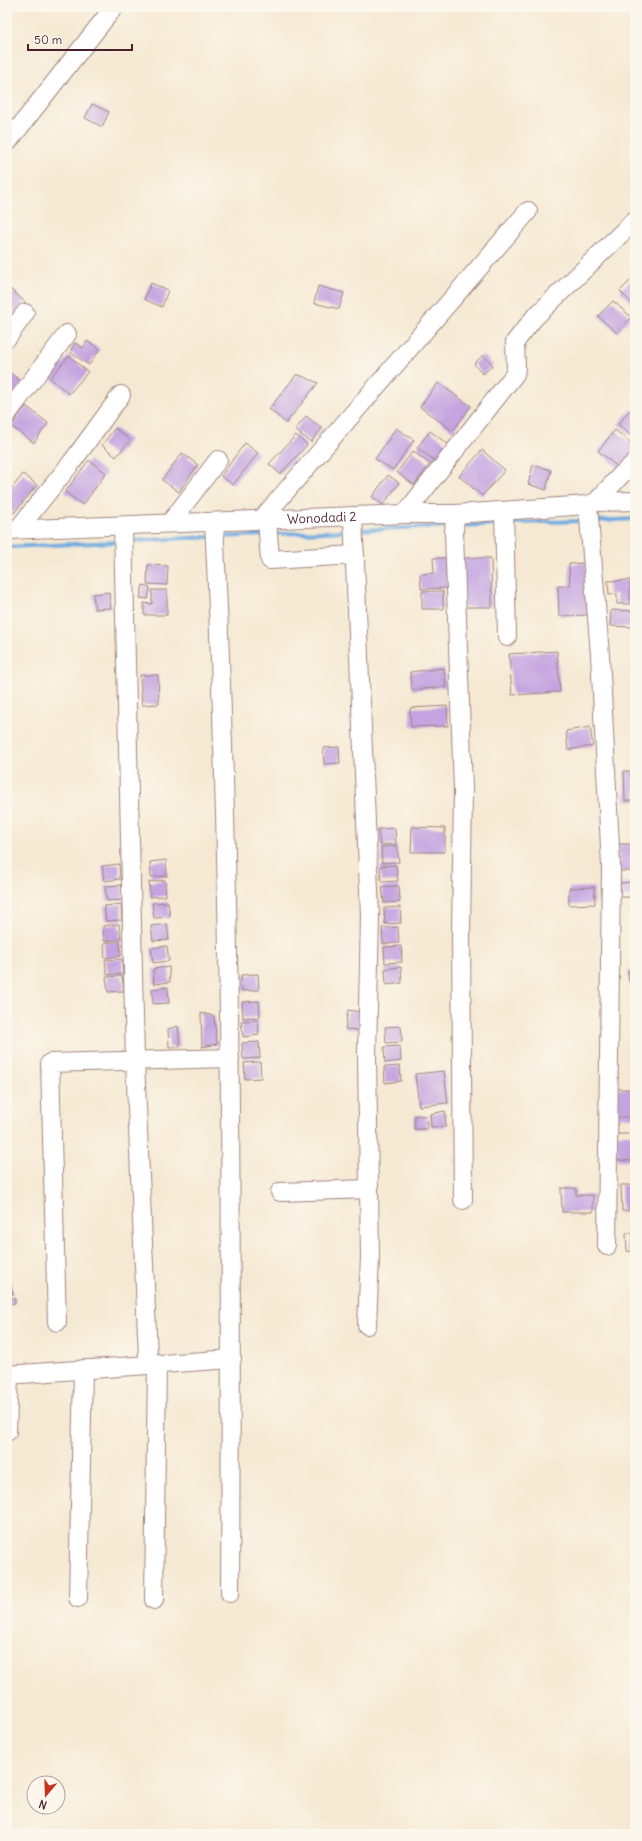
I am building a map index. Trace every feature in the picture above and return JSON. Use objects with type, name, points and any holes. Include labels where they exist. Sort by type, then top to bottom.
[{"type":"street","points":[[7,143],[114,7]]},
{"type":"street","points":[[367,1325],[370,1257],[367,1055],[370,915],[354,533],[270,560],[266,528],[528,211]]},
{"type":"street","points":[[405,514],[515,374],[515,342],[534,318],[635,220]]},
{"type":"street","points":[[7,338],[25,314]]},
{"type":"street","points":[[7,414],[67,334]]},
{"type":"street","points":[[13,530],[72,462],[121,395]]},
{"type":"street","points":[[170,523],[218,460]]},
{"type":"street","points":[[607,1246],[611,866],[591,511],[620,476],[635,462]]},
{"type":"street","name":"Wonodadi 2","points":[[13,530],[123,537],[170,523],[214,531],[266,528],[354,533],[405,514],[454,523],[504,520],[591,511],[635,501]]},
{"type":"street","points":[[504,520],[507,637]]},
{"type":"street","points":[[454,523],[463,789],[461,936],[463,1200]]},
{"type":"street","points":[[214,531],[224,752],[230,1058],[232,1359],[230,1593]]},
{"type":"street","points":[[123,537],[135,1061],[152,1360],[154,1600]]},
{"type":"street","points":[[57,1322],[50,1062],[230,1058]]},
{"type":"street","points":[[280,1192],[369,1189]]},
{"type":"street","points":[[7,1432],[8,1375],[83,1369],[152,1360],[232,1359]]},
{"type":"street","points":[[78,1598],[83,1369]]},
{"type":"building","points":[[92,104],[109,112],[102,127],[85,118]]},
{"type":"building","points":[[635,276],[635,307],[620,291]]},
{"type":"building","points":[[151,283],[168,290],[162,307],[144,299]]},
{"type":"building","points":[[7,286],[25,302],[10,319],[7,317]]},
{"type":"building","points":[[318,286],[344,293],[339,309],[314,303]]},
{"type":"building","points":[[613,301],[631,317],[617,333],[598,316]]},
{"type":"building","points":[[87,341],[100,349],[89,365],[70,352],[75,343],[83,348]]},
{"type":"building","points":[[483,355],[493,365],[483,374],[474,364]]},
{"type":"building","points":[[69,356],[88,372],[69,394],[50,378]]},
{"type":"building","points":[[7,370],[23,383],[7,403]]},
{"type":"building","points":[[297,374],[318,383],[286,423],[269,409]]},
{"type":"building","points":[[438,383],[471,406],[453,431],[420,407]]},
{"type":"building","points":[[26,406],[48,423],[34,443],[11,426]]},
{"type":"building","points":[[631,409],[635,413],[635,439],[618,424]]},
{"type":"building","points":[[306,416],[322,428],[311,442],[295,430]]},
{"type":"building","points":[[115,428],[130,440],[116,457],[102,445]]},
{"type":"building","points":[[396,428],[414,440],[393,470],[375,459]]},
{"type":"building","points":[[615,430],[635,446],[635,449],[619,468],[598,451]]},
{"type":"building","points":[[430,431],[449,445],[437,462],[417,448]]},
{"type":"building","points":[[296,435],[307,445],[280,474],[269,464]]},
{"type":"building","points":[[245,443],[258,453],[233,485],[221,476]]},
{"type":"building","points":[[482,450],[505,470],[482,496],[459,476]]},
{"type":"building","points":[[413,451],[430,464],[414,485],[397,472]]},
{"type":"building","points":[[182,453],[198,465],[179,492],[162,480]]},
{"type":"building","points":[[89,460],[106,473],[83,505],[65,492]]},
{"type":"building","points":[[533,465],[551,470],[546,490],[528,484]]},
{"type":"building","points":[[23,474],[37,485],[14,513],[7,507],[7,494]]},
{"type":"building","points":[[388,475],[399,483],[383,505],[372,497]]},
{"type":"building","points":[[433,558],[447,558],[449,588],[421,589],[420,574],[434,573]]},
{"type":"building","points":[[463,558],[491,558],[492,607],[464,607]]},
{"type":"building","points":[[586,563],[588,615],[559,616],[558,586],[570,586],[569,564]]},
{"type":"building","points":[[148,565],[168,566],[167,585],[147,584]]},
{"type":"building","points":[[630,580],[630,604],[617,604],[617,594],[609,595],[608,581]]},
{"type":"building","points":[[143,585],[150,587],[148,599],[140,598]]},
{"type":"building","points":[[152,590],[167,590],[167,615],[144,615],[144,603],[152,604]]},
{"type":"building","points":[[422,591],[443,591],[443,609],[422,609]]},
{"type":"building","points":[[109,592],[111,608],[95,609],[93,594]]},
{"type":"building","points":[[611,610],[633,611],[632,627],[610,626]]},
{"type":"building","points":[[557,651],[560,692],[512,695],[509,654]]},
{"type":"building","points":[[444,668],[446,687],[412,690],[410,672]]},
{"type":"building","points":[[140,675],[158,675],[159,704],[142,705]]},
{"type":"building","points":[[447,706],[448,726],[411,727],[410,708]]},
{"type":"building","points":[[590,727],[593,746],[568,750],[566,731]]},
{"type":"building","points":[[339,747],[340,763],[324,764],[323,748]]},
{"type":"building","points":[[624,771],[635,771],[635,801],[625,801]]},
{"type":"building","points":[[412,827],[445,828],[445,852],[411,852]]},
{"type":"building","points":[[395,828],[396,844],[380,845],[378,829]]},
{"type":"building","points":[[619,844],[635,844],[635,871],[619,871]]},
{"type":"building","points":[[397,846],[399,862],[382,863],[381,847]]},
{"type":"building","points":[[166,860],[167,876],[151,877],[150,862]]},
{"type":"building","points":[[119,864],[120,879],[104,881],[102,866]]},
{"type":"building","points":[[396,865],[398,881],[381,882],[380,866]]},
{"type":"building","points":[[165,880],[166,896],[150,897],[149,882]]},
{"type":"building","points":[[635,882],[635,897],[620,897],[620,883]]},
{"type":"building","points":[[122,885],[123,900],[107,901],[105,886]]},
{"type":"building","points":[[399,886],[400,902],[384,903],[382,887]]},
{"type":"building","points":[[594,887],[595,904],[569,905],[569,888]]},
{"type":"building","points":[[168,902],[170,917],[154,918],[152,903]]},
{"type":"building","points":[[121,904],[122,920],[106,921],[104,906]]},
{"type":"building","points":[[400,907],[401,923],[385,924],[384,908]]},
{"type":"building","points":[[119,924],[121,939],[104,941],[103,926]]},
{"type":"building","points":[[167,924],[169,940],[153,941],[151,926]]},
{"type":"building","points":[[398,927],[399,943],[383,944],[382,928]]},
{"type":"building","points":[[120,941],[121,956],[105,958],[104,943]]},
{"type":"building","points":[[167,946],[169,961],[153,963],[151,948]]},
{"type":"building","points":[[401,946],[402,962],[385,963],[384,947]]},
{"type":"building","points":[[122,959],[123,974],[107,975],[105,960]]},
{"type":"building","points":[[169,967],[170,982],[154,984],[153,969]]},
{"type":"building","points":[[401,967],[402,983],[386,985],[385,969]]},
{"type":"building","points":[[635,970],[635,982],[629,982],[628,971]]},
{"type":"building","points":[[258,974],[259,990],[242,991],[241,975]]},
{"type":"building","points":[[122,976],[124,991],[108,992],[106,977]]},
{"type":"building","points":[[168,987],[169,1003],[153,1004],[152,989]]},
{"type":"building","points":[[259,1001],[260,1017],[243,1018],[242,1002]]},
{"type":"building","points":[[348,1010],[361,1012],[359,1030],[345,1029]]},
{"type":"building","points":[[201,1013],[214,1016],[217,1044],[202,1047]]},
{"type":"building","points":[[258,1020],[259,1035],[243,1037],[241,1021]]},
{"type":"building","points":[[178,1026],[180,1047],[169,1047],[168,1029]]},
{"type":"building","points":[[401,1026],[402,1042],[386,1043],[385,1027]]},
{"type":"building","points":[[259,1042],[260,1058],[243,1059],[242,1043]]},
{"type":"building","points":[[400,1046],[401,1061],[385,1063],[384,1047]]},
{"type":"building","points":[[260,1062],[261,1078],[245,1079],[244,1063]]},
{"type":"building","points":[[400,1066],[401,1081],[385,1083],[384,1067]]},
{"type":"building","points":[[444,1071],[448,1103],[419,1106],[415,1074]]},
{"type":"building","points":[[618,1089],[635,1089],[635,1117],[617,1117]]},
{"type":"building","points":[[445,1111],[446,1127],[431,1127],[430,1114]]},
{"type":"building","points":[[415,1115],[426,1116],[427,1129],[414,1129]]},
{"type":"building","points":[[617,1134],[635,1134],[635,1161],[617,1160]]},
{"type":"building","points":[[621,1185],[635,1185],[635,1211],[622,1211]]},
{"type":"building","points":[[561,1188],[576,1188],[576,1195],[593,1195],[593,1212],[562,1212]]},
{"type":"building","points":[[626,1233],[635,1233],[635,1252],[627,1251]]},
{"type":"building","points":[[7,1276],[9,1276],[13,1294],[7,1294]]},
{"type":"building","points":[[7,1298],[15,1298],[15,1303],[7,1305]]},
{"type":"waterway","points":[[593,521],[635,519]]},
{"type":"waterway","points":[[509,523],[584,521]]},
{"type":"waterway","points":[[459,526],[500,524]]},
{"type":"waterway","points":[[359,530],[450,526]]},
{"type":"waterway","points":[[273,534],[350,531]]},
{"type":"waterway","points":[[219,537],[264,535]]},
{"type":"waterway","points":[[127,541],[210,537]]},
{"type":"waterway","points":[[7,547],[118,542]]}]
